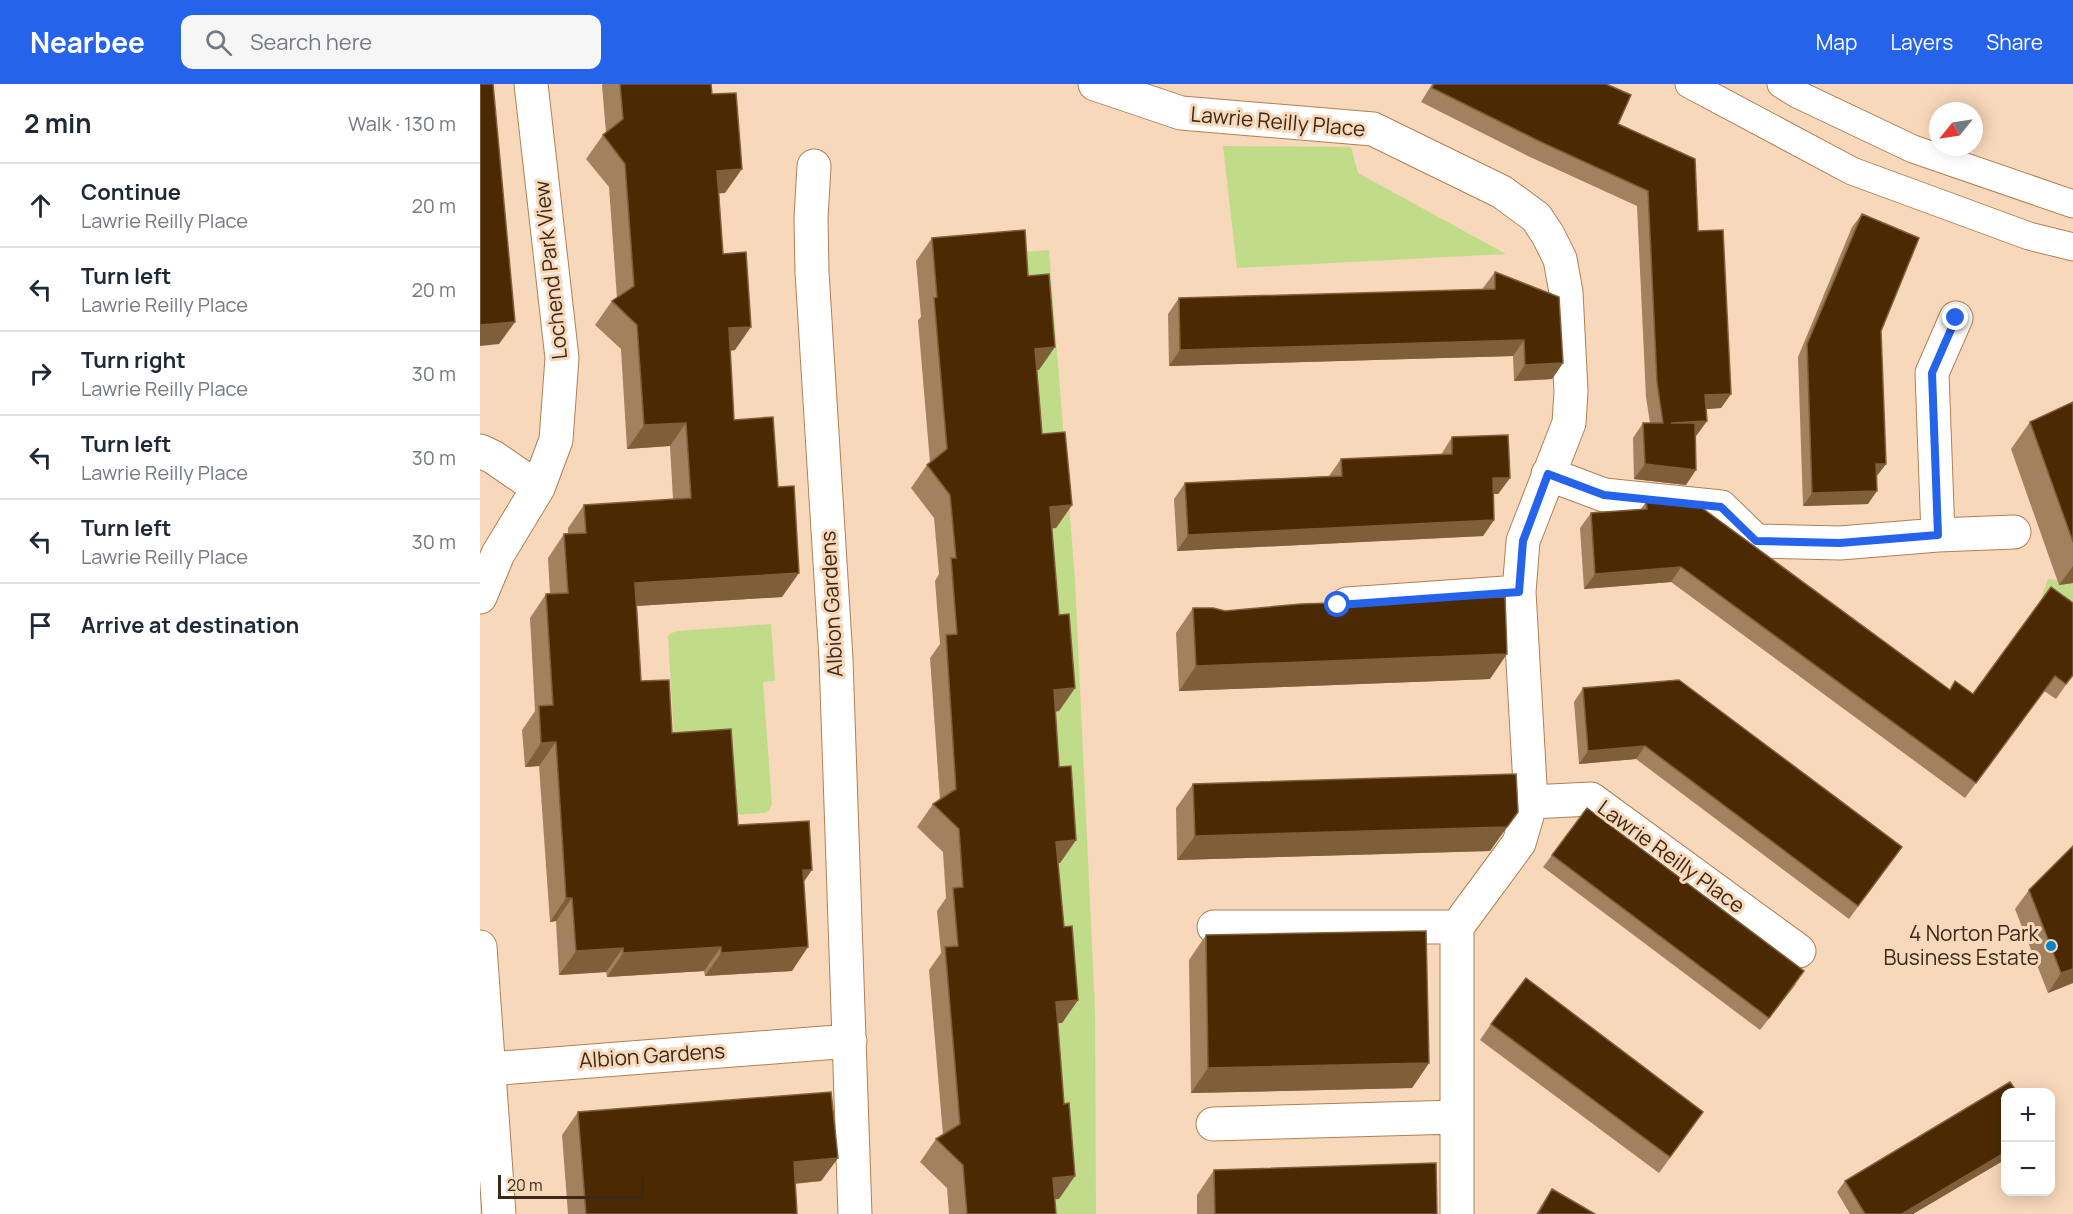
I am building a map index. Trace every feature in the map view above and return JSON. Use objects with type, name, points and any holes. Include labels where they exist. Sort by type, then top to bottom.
[{"type":"street","name":"Lochend Park View","points":[[480,597],[498,554],[537,488],[556,440],[562,358],[531,84]]},
{"type":"street","name":"Lawrie Reilly Place","points":[[1095,84],[1181,113],[1373,129],[1502,192],[1536,217],[1560,259],[1566,292],[1571,391],[1569,423],[1523,541],[1519,592],[1531,802],[1519,843],[1457,927]]},
{"type":"street","name":"Albion Gardens","points":[[814,166],[811,218],[812,272],[836,659],[855,1214]]},
{"type":"street","points":[[1938,535],[1932,373],[1956,318]]},
{"type":"street","points":[[480,451],[493,457],[537,488]]},
{"type":"street","points":[[1548,474],[1604,495],[1721,507],[1756,541],[1840,543],[1938,535],[2014,532]]},
{"type":"street","points":[[1316,607],[1519,592]]},
{"type":"street","name":"Lawrie Reilly Place","points":[[1531,802],[1591,799],[1799,951]]},
{"type":"street","points":[[1214,927],[1457,927],[1457,1214]]},
{"type":"street","points":[[480,947],[489,1069],[486,1110],[499,1214]]},
{"type":"street","name":"Albion Gardens","points":[[489,1069],[850,1041]]},
{"type":"street","points":[[1213,1124],[1457,1118]]},
{"type":"lane","points":[[1689,84],[1852,171],[2029,236],[2073,247]]},
{"type":"lane","points":[[1781,84],[1797,94],[1913,149],[2073,204]]},
{"type":"green space","points":[[1223,146],[1351,147],[1358,173],[1506,254],[1237,268]]},
{"type":"green space","points":[[1049,250],[1075,580],[1095,1010],[1096,1214],[1037,1214],[1036,1201],[1059,1199],[1040,1024],[1062,1023],[1040,865],[1059,863],[1038,713],[1059,711],[1034,529],[1056,527],[1019,371],[1039,369],[1009,253]]},
{"type":"green space","points":[[2048,579],[2073,582],[2073,626],[2040,602]]},
{"type":"green space","points":[[771,624],[775,681],[763,682],[772,805],[765,813],[719,816],[675,755],[668,636],[679,631]]},
{"type":"building","points":[[480,84],[493,84],[515,322],[480,325]]},
{"type":"building","points":[[620,84],[711,84],[712,94],[736,93],[742,169],[717,171],[723,254],[746,252],[751,327],[729,328],[734,420],[773,417],[778,487],[794,486],[799,573],[635,583],[641,681],[669,680],[672,733],[731,729],[738,825],[809,821],[812,870],[803,870],[808,947],[721,953],[721,947],[623,953],[623,948],[576,951],[572,898],[566,898],[556,742],[541,743],[539,706],[553,705],[546,594],[568,593],[564,534],[586,533],[584,505],[691,498],[686,423],[644,425],[637,325],[612,301],[634,286],[625,164],[603,135],[623,119]]},
{"type":"building","points":[[1434,84],[1606,84],[1631,95],[1618,124],[1695,159],[1698,231],[1723,230],[1731,394],[1705,395],[1707,421],[1671,423],[1695,423],[1696,470],[1645,464],[1643,423],[1663,423],[1657,382],[1648,191],[1541,142],[1432,88]]},
{"type":"building","points":[[1862,214],[1919,238],[1881,331],[1886,464],[1876,464],[1877,491],[1812,493],[1807,344]]},
{"type":"building","points":[[1025,230],[1028,276],[1049,274],[1055,347],[1035,349],[1042,434],[1065,432],[1072,505],[1050,507],[1059,615],[1069,614],[1075,688],[1054,690],[1059,767],[1071,766],[1076,840],[1056,842],[1064,927],[1072,926],[1078,1000],[1056,1002],[1064,1104],[1069,1103],[1075,1176],[1053,1178],[1056,1214],[967,1214],[963,1165],[936,1139],[960,1124],[945,947],[958,946],[953,888],[963,887],[959,829],[933,804],[956,789],[946,635],[957,634],[951,558],[956,558],[950,495],[927,465],[947,449],[934,298],[937,297],[932,238]]},
{"type":"building","points":[[1495,272],[1559,297],[1563,363],[1525,365],[1524,340],[1180,350],[1179,298],[1495,289]]},
{"type":"building","points":[[2073,402],[2073,542],[2030,422]]},
{"type":"building","points":[[1508,435],[1510,478],[1493,478],[1494,520],[1188,535],[1185,483],[1342,476],[1341,459],[1452,454],[1452,437]]},
{"type":"building","points":[[1646,502],[1702,508],[1950,690],[1955,681],[1973,694],[2051,587],[2073,603],[2073,675],[2066,684],[2055,676],[1976,783],[1681,567],[1595,574],[1591,513],[1647,509]]},
{"type":"building","points":[[1505,597],[1507,654],[1196,666],[1193,608],[1213,608],[1225,611],[1301,604]]},
{"type":"building","points":[[1679,680],[1902,847],[1858,906],[1645,746],[1588,751],[1583,688]]},
{"type":"building","points":[[1516,774],[1518,812],[1507,827],[1195,836],[1193,784]]},
{"type":"building","points":[[1587,808],[1804,971],[1769,1018],[1552,855]]},
{"type":"building","name":"4 Norton Park Business Estate","points":[[2073,846],[2073,969],[2061,973],[2029,890]]},
{"type":"building","points":[[1426,931],[1429,1063],[1208,1068],[1206,935]]},
{"type":"building","points":[[1526,978],[1703,1112],[1670,1157],[1491,1024]]},
{"type":"building","points":[[2010,1082],[2014,1088],[2001,1088],[2001,1155],[1902,1214],[1865,1214],[1845,1181]]},
{"type":"building","points":[[831,1092],[838,1158],[794,1162],[797,1214],[586,1214],[578,1112]]},
{"type":"building","points":[[1436,1163],[1437,1214],[1215,1214],[1214,1170]]},
{"type":"building","points":[[1552,1189],[1595,1214],[1538,1214]]},
{"type":"place","name":"4 Norton Park Business Estate","points":[[2051,946]]},
{"type":"route","points":[[1338,605],[1519,592],[1523,541],[1548,474],[1604,495],[1721,507],[1756,541],[1840,543],[1938,535],[1932,373],[1956,318]]}]
